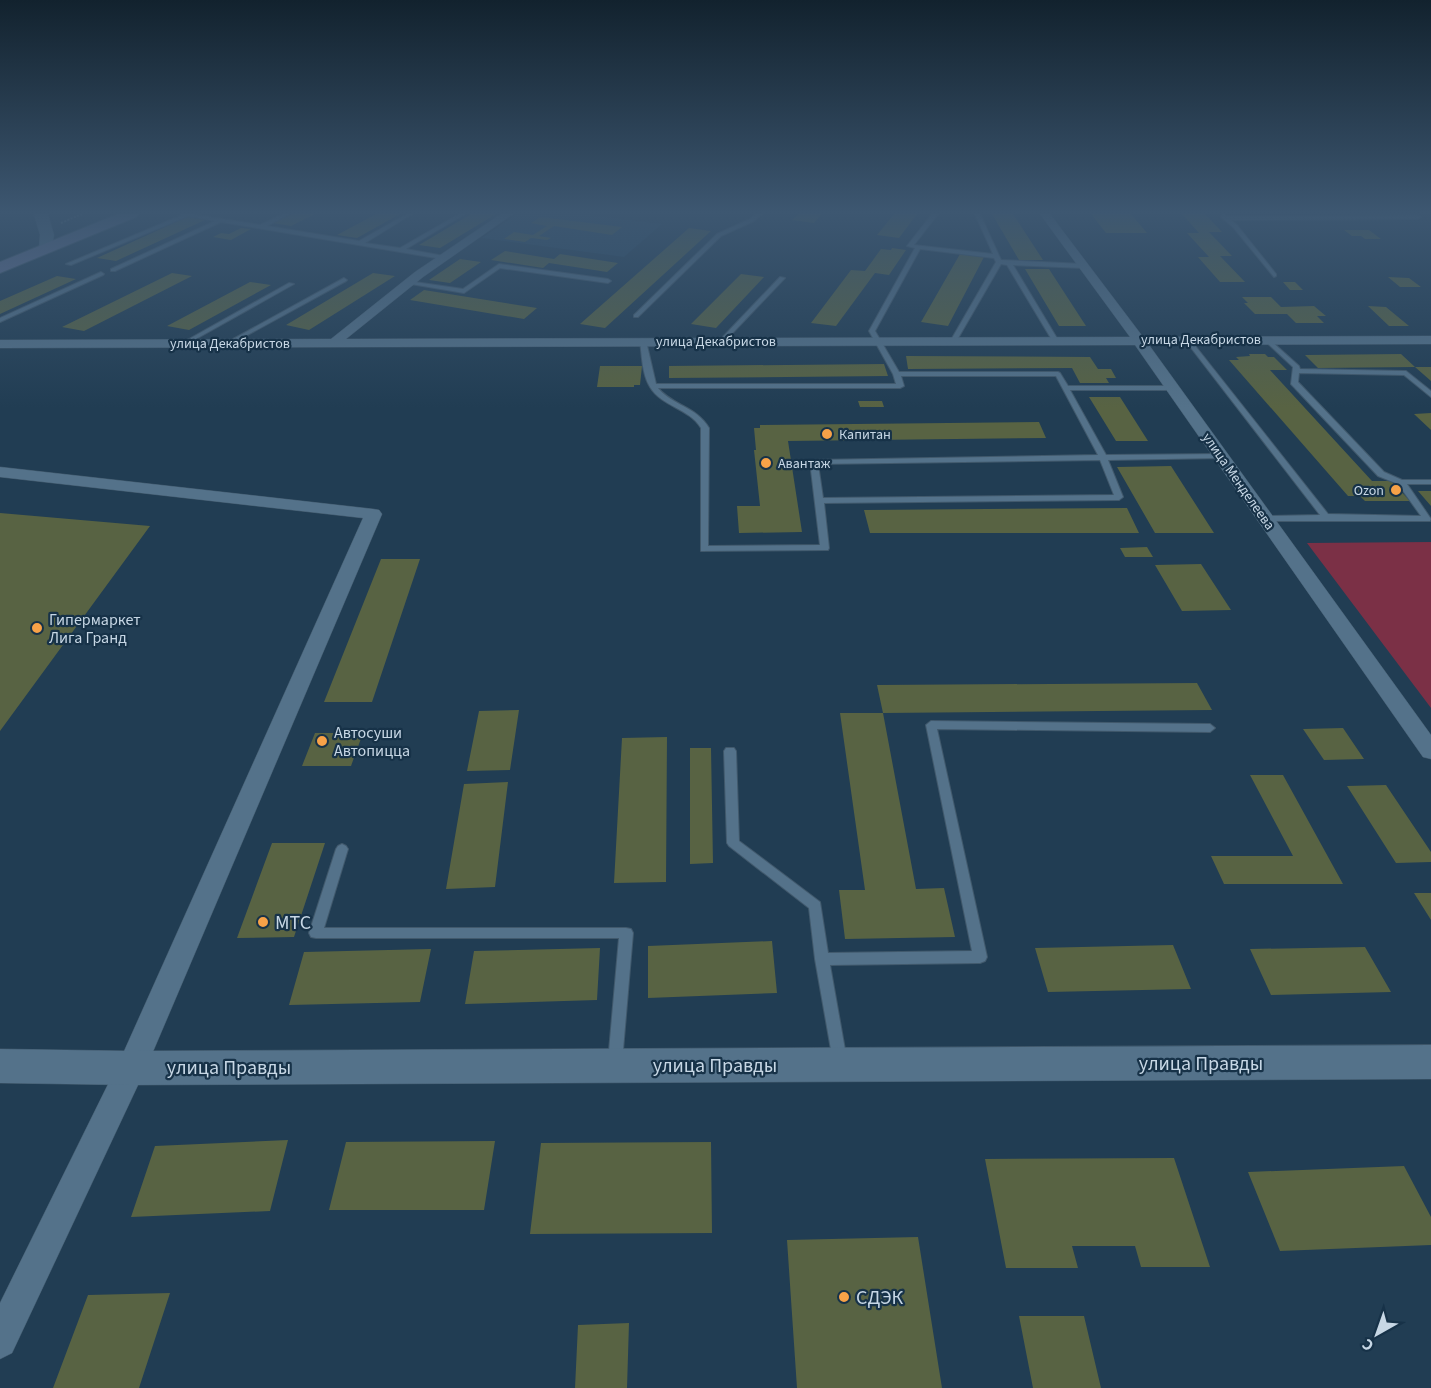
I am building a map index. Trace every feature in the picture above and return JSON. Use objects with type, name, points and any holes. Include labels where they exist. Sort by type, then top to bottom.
[{"type":"street","points":[[334,343],[413,279]]},
{"type":"street","name":"улица Менделеева","points":[[1093,279],[1431,751]]},
{"type":"street","name":"улица Декабристов","points":[[0,344],[1138,339],[1431,340]]},
{"type":"street","points":[[0,472],[373,514],[131,1068],[0,1341]]},
{"type":"street","name":"улица Правды","points":[[0,1066],[131,1068],[1431,1062]]},
{"type":"lane","points":[[0,320],[91,279]]},
{"type":"lane","points":[[408,283],[464,291],[481,279]]},
{"type":"lane","points":[[598,279],[608,280]]},
{"type":"lane","points":[[636,316],[674,279]]},
{"type":"lane","points":[[722,341],[781,279]]},
{"type":"lane","points":[[653,386],[900,386],[897,374],[880,341],[872,331],[901,279]]},
{"type":"lane","points":[[954,340],[987,279]]},
{"type":"lane","points":[[1018,279],[1055,340]]},
{"type":"lane","points":[[229,343],[344,280]]},
{"type":"lane","points":[[185,343],[291,284]]},
{"type":"lane","points":[[1187,339],[1326,517]]},
{"type":"lane","points":[[1267,340],[1297,367],[1294,382],[1381,474],[1401,482],[1431,482]]},
{"type":"lane","points":[[643,341],[653,386],[660,395],[702,420],[705,428],[704,549],[825,548],[814,462],[1221,456]]},
{"type":"lane","points":[[1296,371],[1406,373],[1431,395]]},
{"type":"lane","points":[[819,501],[1119,496],[1103,458],[1059,374],[897,374]]},
{"type":"lane","points":[[1066,388],[1173,388]]},
{"type":"lane","points":[[1401,482],[1429,519]]},
{"type":"lane","points":[[1266,519],[1326,517],[1429,519]]},
{"type":"lane","points":[[822,959],[980,957],[931,725],[1210,728]]},
{"type":"lane","points":[[730,751],[732,843],[815,906],[840,1064]]},
{"type":"lane","points":[[342,849],[316,933],[626,933],[615,1065]]},
{"type":"shaded area","points":[[1431,542],[1431,708],[1307,543]]},
{"type":"building","points":[[51,279],[76,279],[0,314],[0,301]]},
{"type":"building","points":[[160,279],[187,279],[84,331],[62,327]]},
{"type":"building","points":[[363,279],[391,279],[309,330],[286,325]]},
{"type":"building","points":[[431,279],[456,279],[450,283],[429,280]]},
{"type":"building","points":[[631,279],[659,279],[605,328],[580,324]]},
{"type":"building","points":[[736,279],[762,279],[716,328],[691,324]]},
{"type":"building","points":[[844,279],[871,279],[836,326],[811,323]]},
{"type":"building","points":[[946,279],[973,279],[948,326],[921,322]]},
{"type":"building","points":[[1031,279],[1055,279],[1086,326],[1059,326]]},
{"type":"building","points":[[1217,279],[1242,279],[1245,282],[1220,282]]},
{"type":"building","points":[[1390,279],[1410,279],[1421,287],[1400,287]]},
{"type":"building","points":[[250,282],[271,285],[189,330],[167,326]]},
{"type":"building","points":[[1283,282],[1295,282],[1303,290],[1290,290]]},
{"type":"building","points":[[424,290],[537,308],[524,319],[410,300]]},
{"type":"building","points":[[1242,297],[1271,297],[1281,307],[1314,306],[1326,316],[1317,316],[1324,323],[1296,323],[1287,314],[1255,314],[1244,303],[1248,303]]},
{"type":"building","points":[[1368,306],[1386,307],[1409,326],[1389,326]]},
{"type":"building","points":[[1249,354],[1265,354],[1268,357],[1274,357],[1287,370],[1270,370],[1372,481],[1391,481],[1410,501],[1365,501],[1360,496],[1348,496],[1229,360],[1239,360],[1236,357],[1250,356]]},
{"type":"building","points":[[1401,354],[1415,367],[1318,368],[1305,355]]},
{"type":"building","points":[[906,356],[1090,357],[1098,369],[1111,369],[1116,378],[1106,378],[1109,383],[1080,383],[1072,368],[908,369]]},
{"type":"building","points":[[884,364],[888,376],[669,378],[669,366]]},
{"type":"building","points":[[600,366],[642,366],[640,385],[597,387]]},
{"type":"building","points":[[1415,367],[1431,367],[1431,381]]},
{"type":"building","points":[[1089,397],[1120,397],[1148,441],[1116,441]]},
{"type":"building","points":[[858,401],[882,401],[884,407],[860,407]]},
{"type":"building","points":[[1431,413],[1431,430],[1414,414]]},
{"type":"building","points":[[1039,422],[1046,438],[788,441],[802,532],[739,533],[737,506],[760,506],[754,428],[760,428],[760,425]]},
{"type":"building","points":[[1171,466],[1214,533],[1155,533],[1117,467]]},
{"type":"building","points":[[1418,491],[1431,491],[1431,506]]},
{"type":"building","points":[[1127,508],[1139,533],[870,533],[864,510]]},
{"type":"building","name":"Гипермаркет Лига Гранд","points":[[0,513],[150,526],[0,731]]},
{"type":"building","points":[[1147,547],[1153,557],[1125,557],[1120,548]]},
{"type":"building","points":[[381,559],[420,559],[372,702],[324,702]]},
{"type":"building","points":[[1201,564],[1231,610],[1182,611],[1155,565]]},
{"type":"building","points":[[1197,683],[1212,710],[883,713],[877,685]]},
{"type":"building","points":[[519,710],[510,770],[467,771],[479,711]]},
{"type":"building","points":[[840,713],[883,713],[916,889],[944,888],[955,937],[845,939],[839,890],[865,890]]},
{"type":"building","points":[[1343,728],[1364,759],[1324,760],[1303,729]]},
{"type":"building","points":[[315,733],[363,733],[351,766],[302,766]]},
{"type":"building","points":[[667,737],[666,882],[614,883],[622,738]]},
{"type":"building","points":[[690,748],[711,748],[713,863],[690,864]]},
{"type":"building","points":[[1250,775],[1283,775],[1343,884],[1224,884],[1211,856],[1293,856]]},
{"type":"building","points":[[508,782],[495,887],[446,889],[464,784]]},
{"type":"building","points":[[1386,785],[1431,852],[1431,862],[1396,863],[1347,786]]},
{"type":"building","points":[[272,843],[325,843],[294,937],[237,938]]},
{"type":"building","points":[[1414,893],[1431,893],[1431,920]]},
{"type":"building","points":[[772,941],[777,993],[648,998],[648,946]]},
{"type":"building","points":[[1173,945],[1191,989],[1048,992],[1035,948]]},
{"type":"building","points":[[1365,947],[1391,992],[1271,995],[1250,949]]},
{"type":"building","points":[[600,948],[597,1000],[465,1004],[474,951]]},
{"type":"building","points":[[431,949],[420,1002],[289,1005],[304,952]]},
{"type":"building","points":[[288,1140],[270,1211],[131,1217],[155,1146]]},
{"type":"building","points":[[495,1141],[484,1210],[329,1210],[346,1142]]},
{"type":"building","points":[[711,1142],[712,1233],[530,1234],[541,1143]]},
{"type":"building","points":[[1174,1158],[1210,1267],[1141,1267],[1135,1246],[1072,1246],[1078,1268],[1006,1268],[985,1159]]},
{"type":"building","points":[[1404,1166],[1431,1217],[1431,1245],[1280,1251],[1248,1172]]},
{"type":"building","points":[[918,1237],[942,1388],[797,1388],[787,1240]]},
{"type":"building","points":[[170,1293],[139,1388],[53,1388],[88,1295]]},
{"type":"building","points":[[1019,1316],[1084,1316],[1101,1388],[1033,1388]]},
{"type":"building","points":[[629,1323],[627,1388],[575,1388],[578,1325]]},
{"type":"place","name":"Капитан","points":[[827,434]]},
{"type":"place","name":"Авантаж","points":[[766,463]]},
{"type":"place","name":"Ozon","points":[[1396,490]]},
{"type":"place","name":"Гипермаркет Лига Гранд","points":[[37,628]]},
{"type":"place","name":"Автосуши Автопицца","points":[[322,741]]},
{"type":"place","name":"МТС","points":[[263,922]]},
{"type":"place","name":"СДЭК","points":[[844,1297]]}]
